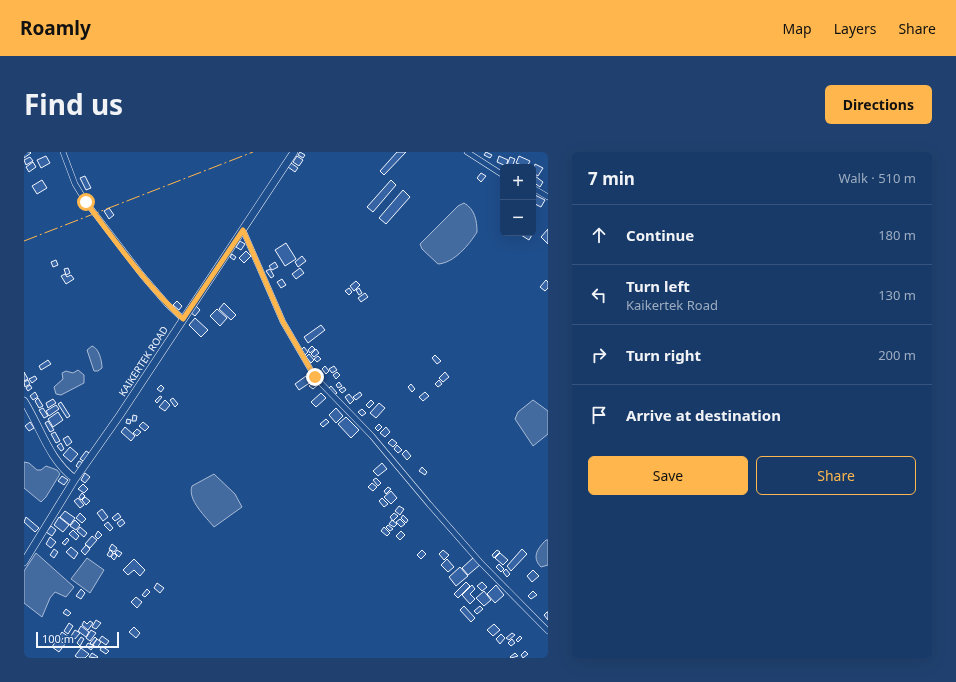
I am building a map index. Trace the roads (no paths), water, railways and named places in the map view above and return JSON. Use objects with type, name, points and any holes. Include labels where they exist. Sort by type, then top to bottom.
[{"type":"main road","name":"KAIKERTEK ROAD","points":[[24,562],[75,480],[294,152]]},
{"type":"main road","points":[[24,401],[56,460],[66,473],[75,480]]},
{"type":"street","points":[[62,152],[75,184],[86,202],[142,275],[167,304],[183,319]]},
{"type":"street","points":[[467,152],[500,173]]},
{"type":"street","points":[[536,190],[548,197]]},
{"type":"street","points":[[243,230],[283,322],[315,377],[372,436],[480,562],[548,632]]},
{"type":"water","points":[[464,203],[471,209],[475,216],[477,232],[465,248],[455,257],[444,263],[438,264],[422,249],[420,244],[458,206]]},
{"type":"water","points":[[92,346],[97,349],[101,358],[102,368],[98,371],[94,371],[87,350]]},
{"type":"water","points":[[78,370],[84,375],[84,383],[61,395],[56,394],[54,387],[63,379],[62,373],[66,371],[73,373]]},
{"type":"water","points":[[533,400],[548,411],[548,434],[533,446],[515,419],[518,412]]},
{"type":"water","points":[[24,462],[29,463],[37,470],[41,470],[46,466],[57,470],[60,474],[46,497],[41,502],[24,488]]},
{"type":"water","points":[[214,474],[235,494],[242,507],[214,527],[198,508],[192,497],[191,491],[192,486]]},
{"type":"water","points":[[546,540],[548,540],[548,565],[541,567],[536,560],[536,556],[538,549]]},
{"type":"water","points":[[36,553],[74,587],[66,597],[55,592],[50,598],[42,617],[24,603],[24,571]]},
{"type":"water","points":[[87,558],[104,570],[90,593],[71,579]]}]
